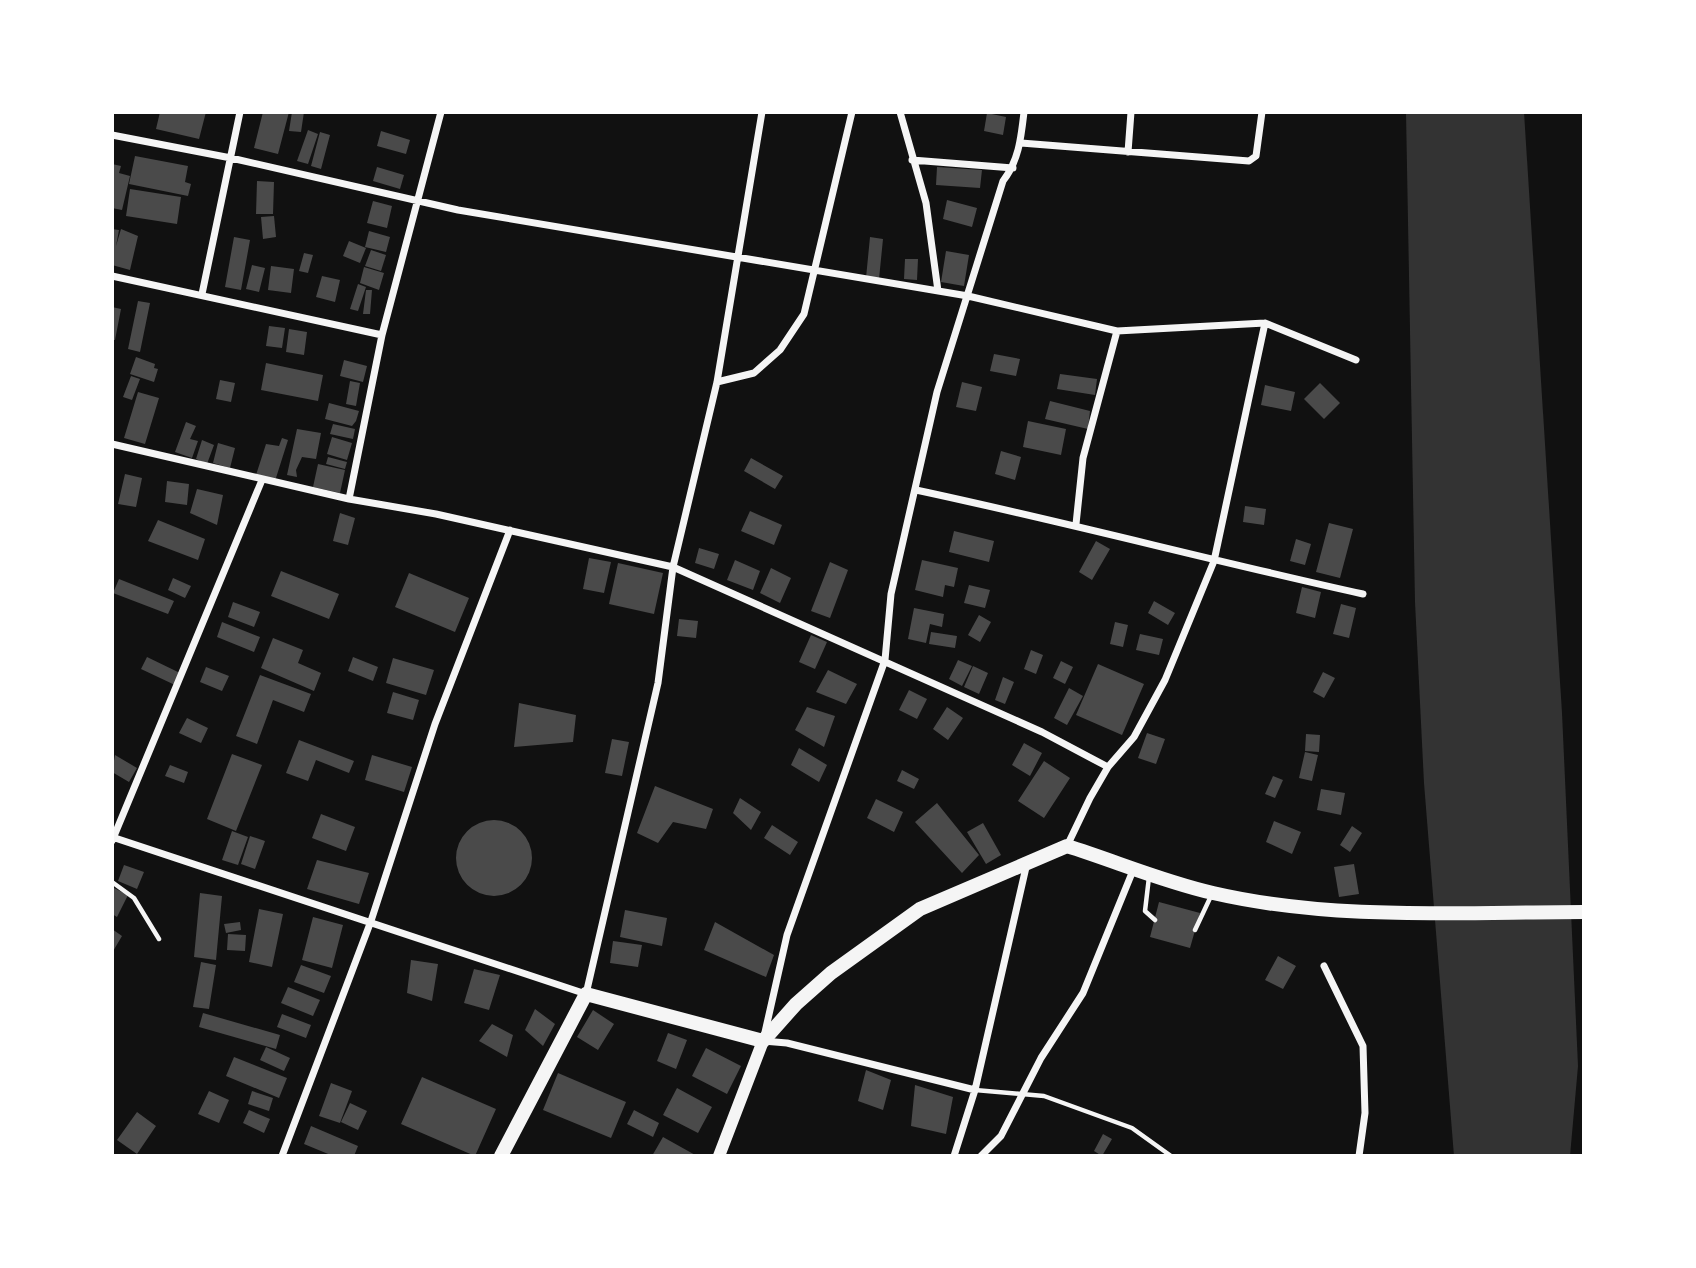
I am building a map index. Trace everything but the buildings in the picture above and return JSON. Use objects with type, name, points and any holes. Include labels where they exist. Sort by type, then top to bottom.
[{"type":"main road","points":[[719,1156],[763,1041],[796,1004],[831,973],[920,909],[1067,846],[1212,893],[1268,902],[1371,913],[1584,912]]},
{"type":"main road","points":[[501,1156],[586,994],[763,1041]]},
{"type":"street","points":[[202,294],[240,112]]},
{"type":"street","points":[[349,499],[383,335],[441,112]]},
{"type":"street","points":[[262,480],[113,839],[371,921],[586,994],[658,683],[673,567],[717,382],[762,112]]},
{"type":"street","points":[[717,382],[754,373],[780,349],[804,314],[817,270],[852,112]]},
{"type":"street","points":[[900,112],[926,203],[939,291]]},
{"type":"street","points":[[975,1090],[786,1043],[763,1041],[787,935],[885,660],[891,594],[937,392],[1003,181],[1013,167],[1021,143],[1024,112]]},
{"type":"street","points":[[1128,152],[1131,112]]},
{"type":"street","points":[[1021,143],[1249,161],[1256,156],[1260,143],[1262,112]]},
{"type":"street","points":[[112,135],[231,158],[418,201],[968,296],[1117,331],[1265,323],[1356,360]]},
{"type":"street","points":[[912,160],[1013,167]]},
{"type":"street","points":[[112,276],[383,335]]},
{"type":"street","points":[[1067,846],[1108,767],[1135,737],[1165,680],[1214,561],[1265,323]]},
{"type":"street","points":[[1076,524],[1083,458],[1117,331]]},
{"type":"street","points":[[112,444],[262,480],[510,530],[673,567],[1042,732],[1108,767]]},
{"type":"street","points":[[916,490],[1076,524],[1214,561],[1363,594]]},
{"type":"street","points":[[282,1156],[371,921],[435,724],[510,530]]},
{"type":"street","points":[[954,1156],[975,1090],[1027,862]]},
{"type":"street","points":[[981,1156],[1001,1136],[1041,1058],[1083,993],[1135,867]]},
{"type":"street","points":[[1324,966],[1363,1046],[1365,1113],[1359,1156]]},
{"type":"lane","points":[[1149,872],[1145,911],[1148,917],[1155,920]]},
{"type":"lane","points":[[112,882],[139,904],[159,939]]},
{"type":"lane","points":[[1195,930],[1212,893]]},
{"type":"lane","points":[[975,1090],[1044,1096],[1132,1128],[1171,1156]]},
{"type":"shaded area","points":[[1406,112],[1524,112],[1562,713],[1578,1066],[1570,1156],[1454,1156],[1424,783],[1415,602]]}]
